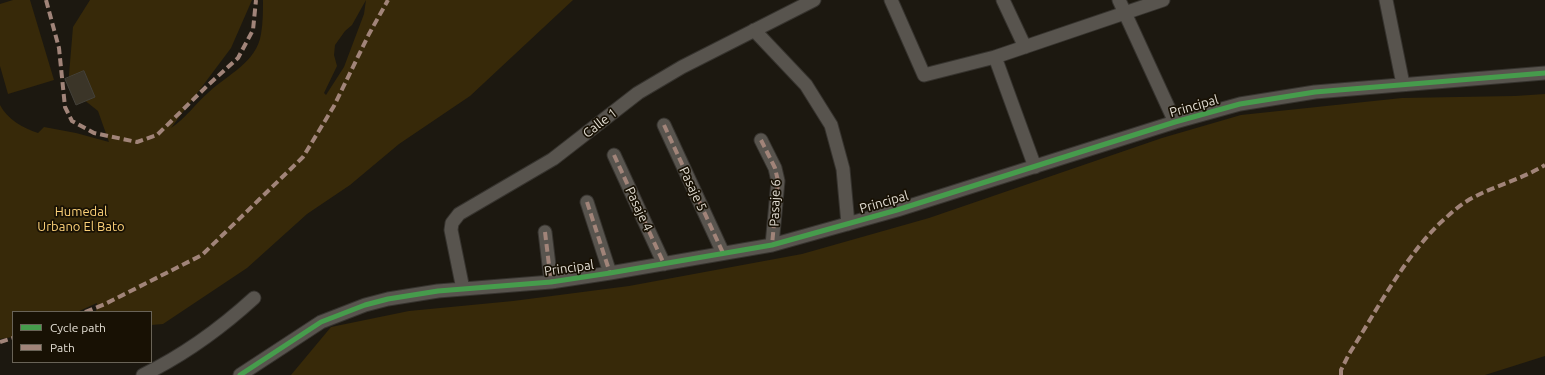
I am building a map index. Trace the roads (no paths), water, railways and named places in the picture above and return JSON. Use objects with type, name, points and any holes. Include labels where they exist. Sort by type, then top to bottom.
[{"type":"street","name":"Calle 1","points":[[463,289],[451,230],[452,223],[459,214],[553,159],[638,93],[682,67],[814,0]]},
{"type":"street","points":[[891,0],[924,75],[995,57],[1163,0]]},
{"type":"street","points":[[1003,0],[1025,47]]},
{"type":"street","points":[[1118,0],[1175,122]]},
{"type":"street","points":[[1386,0],[1403,84]]},
{"type":"street","points":[[754,30],[806,85],[831,125],[843,169],[848,224]]},
{"type":"street","points":[[995,57],[1035,167]]},
{"type":"street","name":"Principal","points":[[248,373],[321,322],[365,305],[406,296],[463,289],[551,282],[772,245],[897,210],[1175,122],[1240,104],[1315,92],[1545,73]]},
{"type":"street","name":"Pasaje 5","points":[[664,125],[723,253]]},
{"type":"street","name":"Pasaje 6","points":[[761,140],[775,168],[778,181],[772,245]]},
{"type":"street","name":"Pasaje 4","points":[[614,155],[664,264]]},
{"type":"street","points":[[587,202],[610,273]]},
{"type":"street","points":[[545,232],[551,282]]},
{"type":"street","points":[[144,375],[208,337],[254,298]]},
{"type":"park label","name":"Humedal Urbano El Bato","points":[[81,220]]}]
